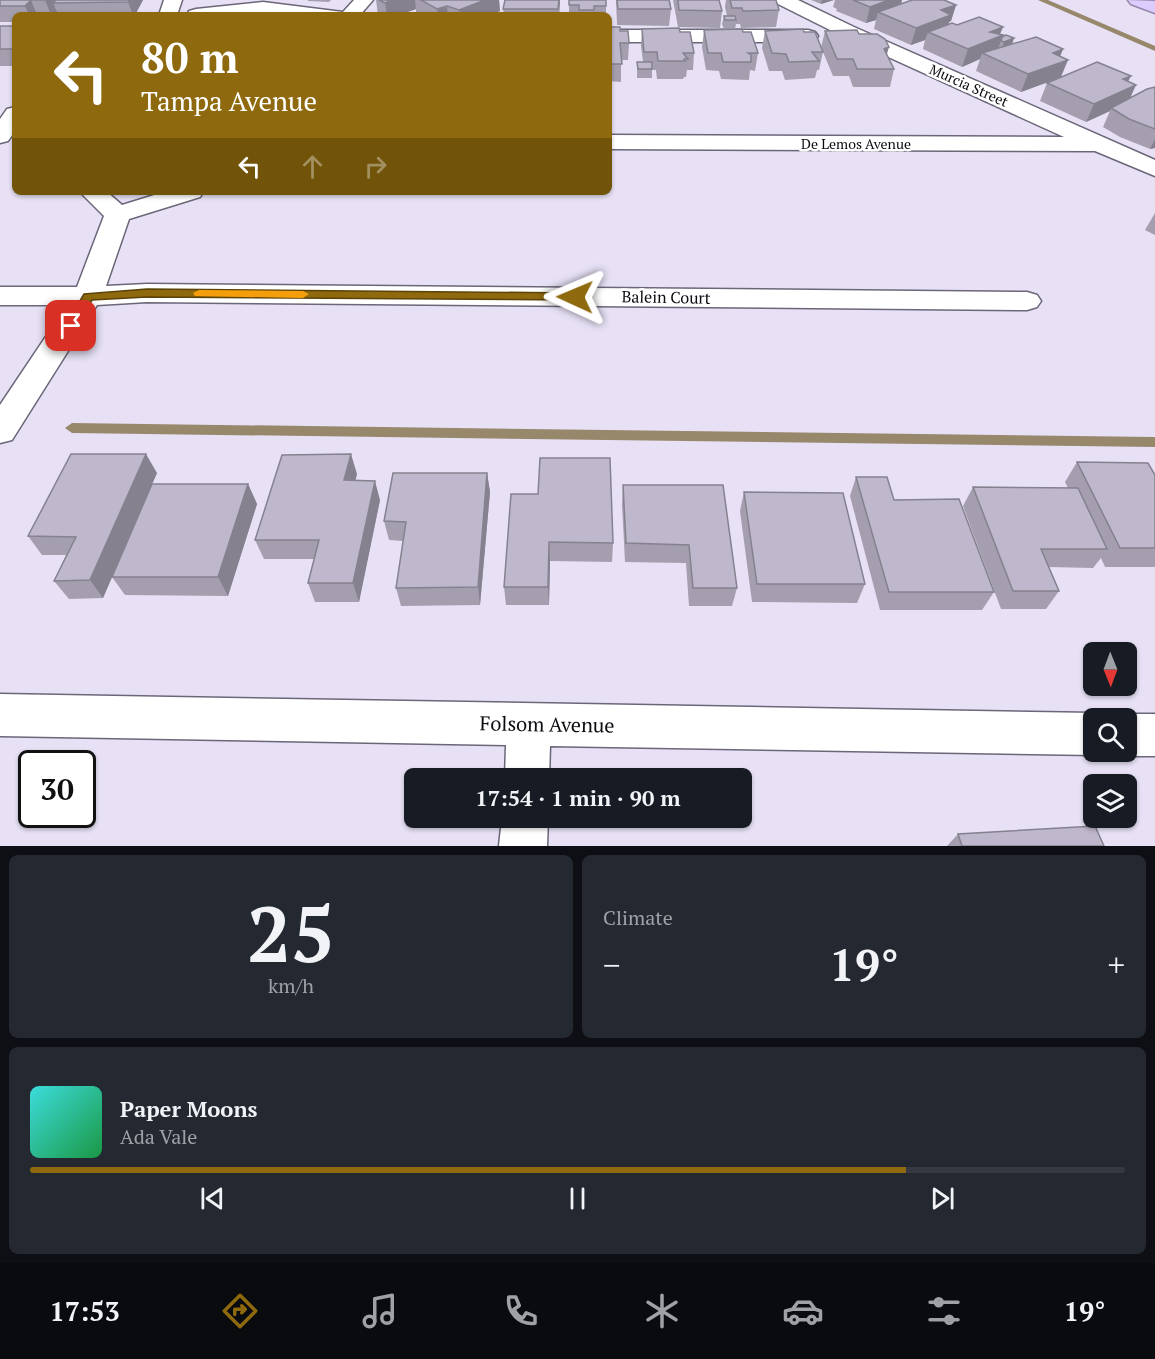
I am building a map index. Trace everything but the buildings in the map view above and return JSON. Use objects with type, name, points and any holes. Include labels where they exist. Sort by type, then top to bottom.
[{"type":"highway","points":[[1137,0],[1155,7]]},
{"type":"street","points":[[354,12],[364,0]]},
{"type":"street","name":"Murcia Street","points":[[784,0],[847,31],[1155,169]]},
{"type":"street","points":[[225,12],[263,8],[305,12]]},
{"type":"street","points":[[612,36],[801,37],[847,31]]},
{"type":"street","points":[[0,136],[12,118]]},
{"type":"street","name":"De Lemos Avenue","points":[[612,142],[1102,144]]},
{"type":"street","points":[[96,195],[118,214]]},
{"type":"street","points":[[118,214],[181,195]]},
{"type":"street","points":[[0,431],[88,296],[118,214]]},
{"type":"street","name":"Balein Court","points":[[0,296],[147,293],[1027,301]]},
{"type":"street","name":"Folsom Avenue","points":[[0,715],[1083,734]]},
{"type":"street","points":[[527,768],[529,724]]},
{"type":"street","points":[[1137,735],[1155,735]]},
{"type":"street","points":[[524,846],[525,828]]},
{"type":"waterway","points":[[1042,0],[1155,49]]},
{"type":"waterway","points":[[72,428],[1155,442]]},
{"type":"slow traffic","points":[[199,293],[303,294]]},
{"type":"route","points":[[71,326],[88,296],[147,293],[575,297]]}]
